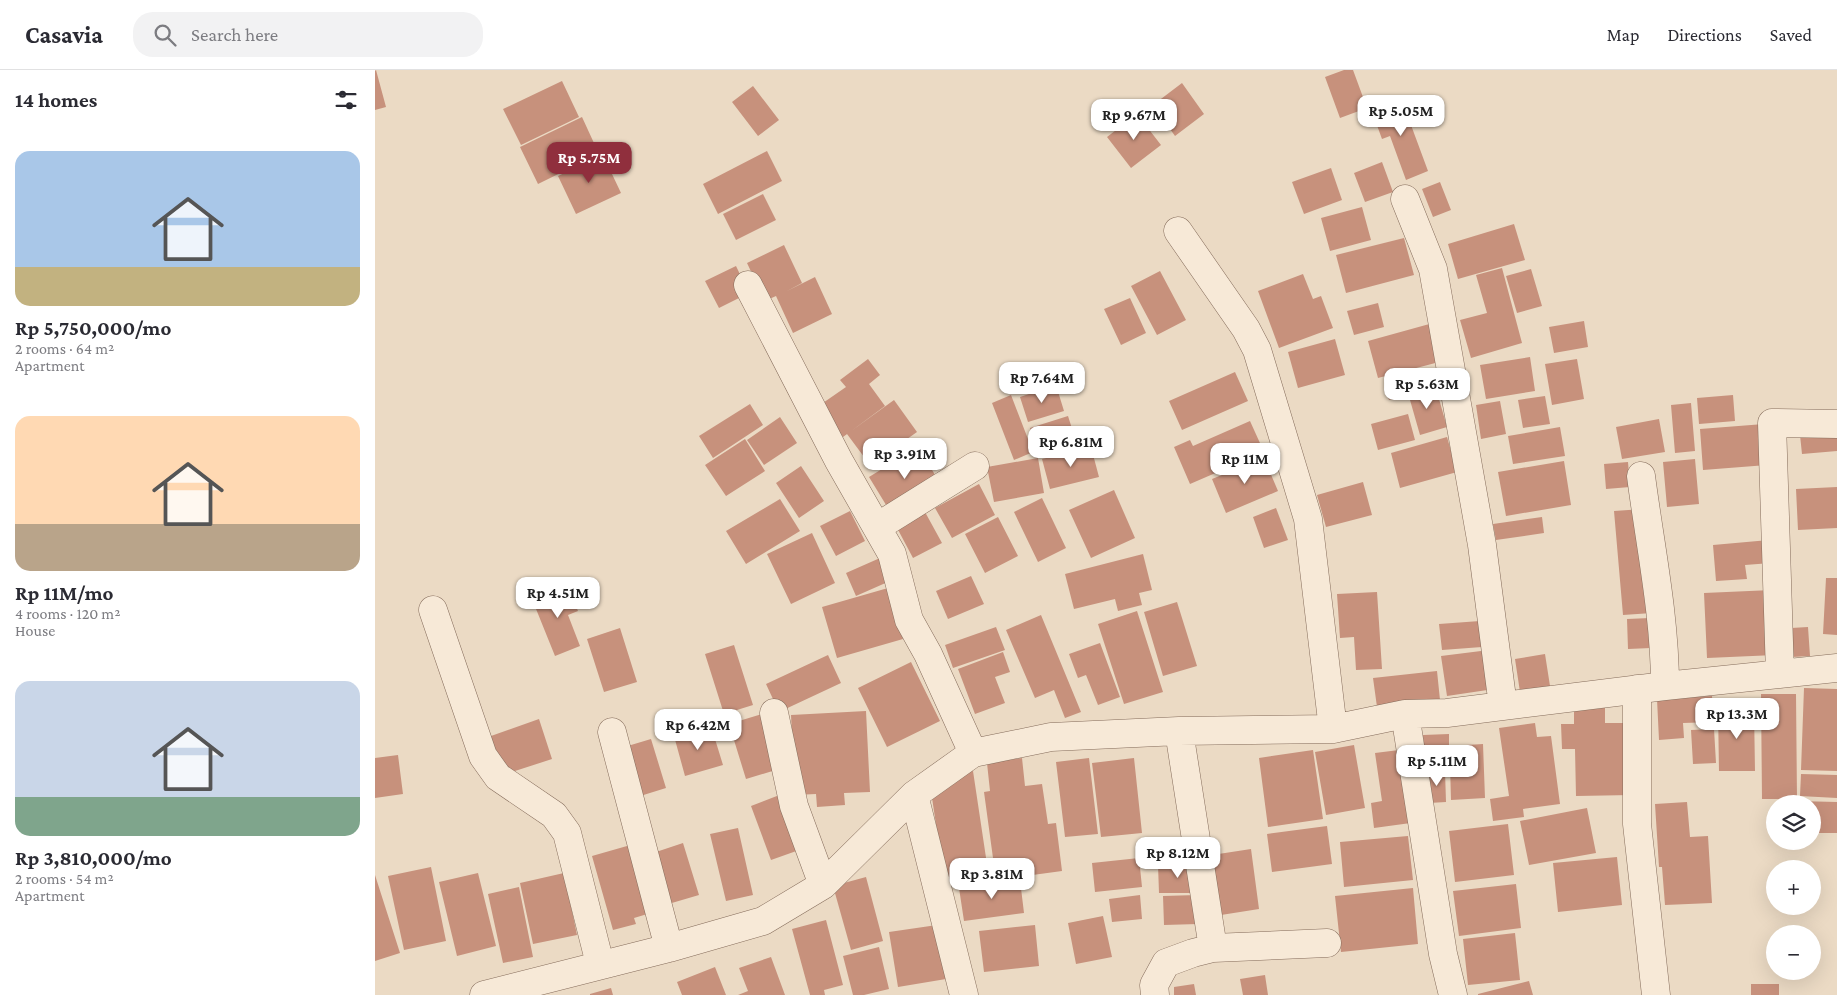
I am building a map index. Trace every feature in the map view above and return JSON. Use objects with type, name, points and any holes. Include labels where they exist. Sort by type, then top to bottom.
[{"type":"street","points":[[1405,199],[1433,269],[1482,546],[1503,706]]},
{"type":"street","points":[[1178,230],[1246,329],[1257,350],[1308,519],[1333,729]]},
{"type":"street","points":[[748,285],[839,462],[892,554],[909,620],[973,753]]},
{"type":"street","points":[[1780,674],[1772,424],[1837,424]]},
{"type":"street","points":[[877,527],[975,466]]},
{"type":"street","points":[[1641,476],[1665,664],[1665,686]]},
{"type":"street","points":[[433,610],[483,756],[498,777],[554,815],[567,833],[600,964]]},
{"type":"street","points":[[483,995],[669,948],[763,921],[823,885],[914,795],[973,753],[1051,737],[1179,730],[1333,729],[1405,714],[1447,713],[1637,689],[1837,668]]},
{"type":"street","points":[[1637,689],[1637,824],[1656,995]]},
{"type":"street","points":[[775,713],[794,806],[823,885]]},
{"type":"street","points":[[1405,714],[1442,945],[1453,995]]},
{"type":"street","points":[[1179,730],[1213,948]]},
{"type":"street","points":[[612,732],[669,948]]},
{"type":"street","points":[[914,795],[959,994]]},
{"type":"street","points":[[1155,995],[1154,985],[1166,964],[1193,953],[1213,948],[1327,943]]},
{"type":"building","points":[[1344,70],[1353,70],[1367,108],[1340,118],[1325,77]]},
{"type":"building","points":[[375,71],[386,107],[375,110]]},
{"type":"building","points":[[562,81],[579,117],[521,145],[503,109]]},
{"type":"building","points":[[1182,83],[1204,114],[1175,136],[1153,105]]},
{"type":"building","points":[[753,86],[779,120],[758,136],[732,102]]},
{"type":"building","points":[[1401,98],[1428,171],[1406,180],[1390,136],[1382,139],[1371,109]]},
{"type":"building","points":[[1137,114],[1161,145],[1131,168],[1107,137]]},
{"type":"building","points":[[582,117],[599,154],[538,184],[520,147]]},
{"type":"building","points":[[767,151],[782,181],[718,214],[703,184]]},
{"type":"building","points":[[603,155],[621,193],[576,214],[558,176]]},
{"type":"building","points":[[1382,162],[1393,192],[1365,202],[1354,173]]},
{"type":"building","points":[[1331,168],[1342,200],[1304,214],[1292,182]]},
{"type":"building","points":[[1440,182],[1451,210],[1433,217],[1422,189]]},
{"type":"building","points":[[763,194],[776,220],[736,240],[723,214]]},
{"type":"building","points":[[1362,207],[1371,240],[1330,251],[1321,218]]},
{"type":"building","points":[[1514,224],[1525,260],[1458,279],[1448,244]]},
{"type":"building","points":[[1404,238],[1414,275],[1346,293],[1336,255]]},
{"type":"building","points":[[784,245],[802,283],[787,291],[815,277],[832,314],[793,333],[776,296],[765,301],[747,263]]},
{"type":"building","points":[[736,266],[749,293],[719,308],[705,281]]},
{"type":"building","points":[[1502,268],[1522,343],[1471,358],[1460,320],[1487,313],[1476,275]]},
{"type":"building","points":[[1531,269],[1542,306],[1517,313],[1506,276]]},
{"type":"building","points":[[1160,271],[1186,320],[1157,335],[1131,286]]},
{"type":"building","points":[[1303,274],[1313,299],[1321,296],[1333,328],[1279,348],[1258,291]]},
{"type":"building","points":[[1130,298],[1146,333],[1121,345],[1104,309]]},
{"type":"building","points":[[1378,303],[1384,327],[1354,335],[1347,311]]},
{"type":"building","points":[[1584,321],[1588,347],[1554,353],[1549,327]]},
{"type":"building","points":[[1433,323],[1443,361],[1378,378],[1368,341]]},
{"type":"building","points":[[1335,339],[1345,375],[1298,388],[1288,352]]},
{"type":"building","points":[[1530,357],[1535,391],[1486,399],[1480,365]]},
{"type":"building","points":[[868,359],[880,375],[869,384],[885,406],[843,437],[820,405],[846,387],[840,380]]},
{"type":"building","points":[[1577,359],[1584,399],[1552,405],[1545,364]]},
{"type":"building","points":[[1235,372],[1248,401],[1182,430],[1169,401]]},
{"type":"building","points":[[1403,379],[1407,396],[1389,400],[1384,383]]},
{"type":"building","points":[[1056,385],[1064,411],[1028,422],[1020,397]]},
{"type":"building","points":[[1435,385],[1447,427],[1420,435],[1408,393]]},
{"type":"building","points":[[1011,395],[1033,452],[1014,460],[992,403]]},
{"type":"building","points":[[1733,395],[1735,421],[1699,424],[1697,398]]},
{"type":"building","points":[[1545,396],[1550,424],[1523,428],[1518,400]]},
{"type":"building","points":[[894,400],[917,432],[870,465],[847,434]]},
{"type":"building","points":[[1500,401],[1506,434],[1481,439],[1476,405]]},
{"type":"building","points":[[1691,403],[1695,451],[1675,453],[1671,405]]},
{"type":"building","points":[[750,404],[763,425],[713,458],[699,436]]},
{"type":"building","points":[[1408,414],[1415,440],[1378,450],[1371,424]]},
{"type":"building","points":[[1068,416],[1076,441],[1038,453],[1030,428]]},
{"type":"building","points":[[780,417],[797,443],[764,465],[747,440]]},
{"type":"building","points":[[1659,419],[1665,452],[1622,459],[1616,427]]},
{"type":"building","points":[[1250,421],[1264,452],[1190,484],[1174,447],[1190,440],[1193,446]]},
{"type":"building","points":[[1764,424],[1767,465],[1703,470],[1700,429]]},
{"type":"building","points":[[1560,427],[1565,456],[1513,464],[1508,436]]},
{"type":"building","points":[[1837,432],[1837,451],[1802,454],[1800,435]]},
{"type":"building","points":[[1447,437],[1457,472],[1400,488],[1391,453]]},
{"type":"building","points":[[745,439],[765,471],[726,496],[705,465]]},
{"type":"building","points":[[918,447],[940,483],[891,513],[869,477]]},
{"type":"building","points":[[1091,447],[1099,477],[1050,489],[1042,459]]},
{"type":"building","points":[[1038,458],[1044,493],[994,502],[987,467]]},
{"type":"building","points":[[1264,458],[1278,491],[1226,513],[1212,479]]},
{"type":"building","points":[[1695,459],[1699,504],[1667,507],[1663,462]]},
{"type":"building","points":[[1564,461],[1571,505],[1506,516],[1498,472]]},
{"type":"building","points":[[1628,462],[1630,487],[1606,489],[1604,464]]},
{"type":"building","points":[[801,466],[824,501],[799,518],[776,483]]},
{"type":"building","points":[[1363,482],[1372,515],[1326,527],[1317,495]]},
{"type":"building","points":[[979,484],[995,515],[952,538],[935,508]]},
{"type":"building","points":[[1837,487],[1837,528],[1798,530],[1796,489]]},
{"type":"building","points":[[1114,490],[1135,538],[1091,558],[1069,510]]},
{"type":"building","points":[[1042,498],[1066,548],[1038,562],[1014,512]]},
{"type":"building","points":[[780,499],[800,531],[746,564],[726,531]]},
{"type":"building","points":[[1276,508],[1288,540],[1264,548],[1253,517]]},
{"type":"building","points":[[1643,509],[1652,613],[1623,615],[1614,511]]},
{"type":"building","points":[[850,511],[865,541],[836,556],[820,526]]},
{"type":"building","points":[[925,512],[942,543],[913,558],[896,526]]},
{"type":"building","points":[[998,517],[1018,556],[985,573],[965,534]]},
{"type":"building","points":[[1542,517],[1544,533],[1496,540],[1493,524]]},
{"type":"building","points":[[812,533],[835,583],[791,604],[767,554]]},
{"type":"building","points":[[1769,540],[1771,563],[1745,565],[1747,579],[1716,581],[1713,545]]},
{"type":"building","points":[[1143,554],[1152,590],[1139,593],[1142,605],[1118,611],[1115,599],[1074,609],[1065,574]]},
{"type":"building","points":[[880,558],[890,581],[856,596],[846,573]]},
{"type":"building","points":[[971,576],[984,604],[948,619],[936,591]]},
{"type":"building","points":[[1826,578],[1837,578],[1837,635],[1823,634]]},
{"type":"building","points":[[567,585],[578,611],[568,615],[580,646],[555,656],[532,599]]},
{"type":"building","points":[[888,588],[903,639],[837,658],[822,607]]},
{"type":"building","points":[[1772,590],[1775,655],[1707,658],[1704,593]]},
{"type":"building","points":[[1377,592],[1382,669],[1356,670],[1354,637],[1340,638],[1337,594]]},
{"type":"building","points":[[1177,602],[1197,666],[1163,676],[1144,612]]},
{"type":"building","points":[[1137,611],[1163,692],[1124,704],[1098,624]]},
{"type":"building","points":[[1041,615],[1081,712],[1065,718],[1054,690],[1035,698],[1006,630]]},
{"type":"building","points":[[1650,618],[1651,648],[1628,649],[1627,619]]},
{"type":"building","points":[[1480,621],[1482,647],[1442,650],[1439,624]]},
{"type":"building","points":[[996,627],[1005,650],[953,668],[945,645]]},
{"type":"building","points":[[1808,627],[1810,656],[1792,657],[1791,628]]},
{"type":"building","points":[[620,628],[637,682],[604,692],[587,639]]},
{"type":"building","points":[[1100,643],[1120,697],[1098,705],[1086,675],[1078,678],[1069,654]]},
{"type":"building","points":[[734,645],[753,705],[724,714],[705,654]]},
{"type":"building","points":[[1489,650],[1494,689],[1447,696],[1441,656]]},
{"type":"building","points":[[1003,652],[1010,672],[995,677],[1005,703],[975,714],[958,669]]},
{"type":"building","points":[[1545,654],[1550,686],[1520,692],[1515,659]]},
{"type":"building","points":[[828,655],[841,683],[779,712],[766,684]]},
{"type":"building","points":[[911,662],[940,721],[887,747],[858,688]]},
{"type":"building","points":[[1437,671],[1440,700],[1377,707],[1373,678]]},
{"type":"building","points":[[1804,688],[1837,689],[1837,771],[1801,770]]},
{"type":"building","points":[[1761,694],[1796,694],[1797,795],[1766,795],[1766,799],[1762,799]]},
{"type":"building","points":[[1712,696],[1714,722],[1683,723],[1684,738],[1659,740],[1657,699]]},
{"type":"building","points":[[1605,708],[1605,723],[1630,723],[1632,795],[1576,796],[1575,749],[1562,749],[1561,724],[1574,724],[1574,709]]},
{"type":"building","points":[[1718,709],[1754,709],[1755,771],[1719,771]]},
{"type":"building","points":[[866,711],[870,792],[844,793],[845,805],[817,807],[816,794],[795,795],[791,715]]},
{"type":"building","points":[[762,714],[779,769],[746,779],[729,724]]},
{"type":"building","points":[[539,719],[552,759],[503,775],[491,736]]},
{"type":"building","points":[[1535,723],[1537,737],[1551,736],[1560,804],[1523,809],[1524,817],[1493,821],[1490,799],[1509,796],[1499,728]]},
{"type":"building","points":[[711,726],[723,765],[685,776],[674,736]]},
{"type":"building","points":[[1714,729],[1716,763],[1693,764],[1691,730]]},
{"type":"building","points":[[1449,734],[1449,746],[1483,744],[1485,798],[1451,800],[1450,765],[1425,765],[1423,735]]},
{"type":"building","points":[[651,739],[666,788],[637,797],[621,748]]},
{"type":"building","points":[[1354,745],[1365,808],[1326,815],[1315,752]]},
{"type":"building","points":[[1407,749],[1418,822],[1374,828],[1371,803],[1382,801],[1375,753]]},
{"type":"building","points":[[1313,750],[1323,819],[1268,827],[1259,758]]},
{"type":"building","points":[[398,755],[403,794],[375,798],[375,758]]},
{"type":"building","points":[[1022,758],[1025,786],[1042,784],[1048,824],[1056,823],[1062,871],[996,880],[984,792],[990,791],[987,763]]},
{"type":"building","points":[[1089,758],[1098,834],[1065,837],[1056,762]]},
{"type":"building","points":[[1134,758],[1142,833],[1101,837],[1092,763]]},
{"type":"building","points":[[973,771],[988,871],[944,878],[931,791],[954,774]]},
{"type":"building","points":[[1428,771],[1445,771],[1446,802],[1429,803]]},
{"type":"building","points":[[1801,774],[1837,775],[1837,798],[1821,797],[1821,795],[1800,795]]},
{"type":"building","points":[[782,794],[802,849],[771,860],[751,806]]},
{"type":"building","points":[[1687,802],[1690,837],[1708,836],[1712,903],[1665,905],[1662,867],[1659,867],[1655,804]]},
{"type":"building","points":[[1821,802],[1837,802],[1837,833],[1821,833]]},
{"type":"building","points":[[1587,808],[1596,853],[1529,865],[1520,821]]},
{"type":"building","points":[[1508,824],[1514,875],[1455,882],[1449,831]]},
{"type":"building","points":[[1327,826],[1332,864],[1272,872],[1267,834]]},
{"type":"building","points":[[738,828],[753,895],[726,901],[710,834]]},
{"type":"building","points":[[1408,836],[1413,880],[1344,887],[1340,842]]},
{"type":"building","points":[[683,843],[699,895],[665,905],[650,854]]},
{"type":"building","points":[[634,844],[654,912],[634,918],[636,924],[613,930],[592,856]]},
{"type":"building","points":[[1251,849],[1259,909],[1221,915],[1212,855]]},
{"type":"building","points":[[1617,857],[1622,905],[1558,912],[1553,863]]},
{"type":"building","points":[[1139,858],[1142,887],[1095,892],[1092,863]]},
{"type":"building","points":[[1198,864],[1198,893],[1159,893],[1158,865]]},
{"type":"building","points":[[431,867],[446,941],[404,950],[388,876]]},
{"type":"building","points":[[478,873],[496,946],[457,956],[439,882]]},
{"type":"building","points":[[564,873],[577,935],[533,944],[520,883]]},
{"type":"building","points":[[375,875],[400,953],[375,961]]},
{"type":"building","points":[[866,877],[883,941],[851,950],[833,886]]},
{"type":"building","points":[[1020,880],[1024,913],[964,921],[959,888]]},
{"type":"building","points":[[1516,884],[1521,928],[1459,936],[1453,891]]},
{"type":"building","points":[[519,887],[533,957],[503,963],[488,894]]},
{"type":"building","points":[[1413,888],[1418,944],[1341,952],[1335,896]]},
{"type":"building","points":[[1140,895],[1142,919],[1112,922],[1109,899]]},
{"type":"building","points":[[1197,895],[1198,924],[1164,925],[1163,896]]},
{"type":"building","points":[[1103,916],[1112,957],[1076,964],[1068,923]]},
{"type":"building","points":[[826,920],[843,985],[824,990],[825,995],[810,995],[792,929]]},
{"type":"building","points":[[937,925],[946,979],[898,987],[889,932]]},
{"type":"building","points":[[1035,925],[1039,966],[984,972],[979,931]]},
{"type":"building","points":[[1515,933],[1520,980],[1468,985],[1463,939]]},
{"type":"building","points":[[879,947],[889,989],[864,995],[853,995],[843,956]]},
{"type":"building","points":[[771,957],[785,995],[738,995],[748,991],[739,968]]},
{"type":"building","points":[[715,967],[726,995],[682,995],[677,982]]},
{"type":"building","points":[[1265,975],[1268,995],[1243,995],[1240,979]]},
{"type":"building","points":[[1529,981],[1533,995],[1478,995],[1478,994]]},
{"type":"building","points":[[1194,984],[1196,995],[1174,995],[1174,987]]},
{"type":"building","points":[[1751,984],[1779,984],[1779,995],[1751,995]]},
{"type":"building","points":[[611,988],[613,995],[590,995],[590,994]]}]
